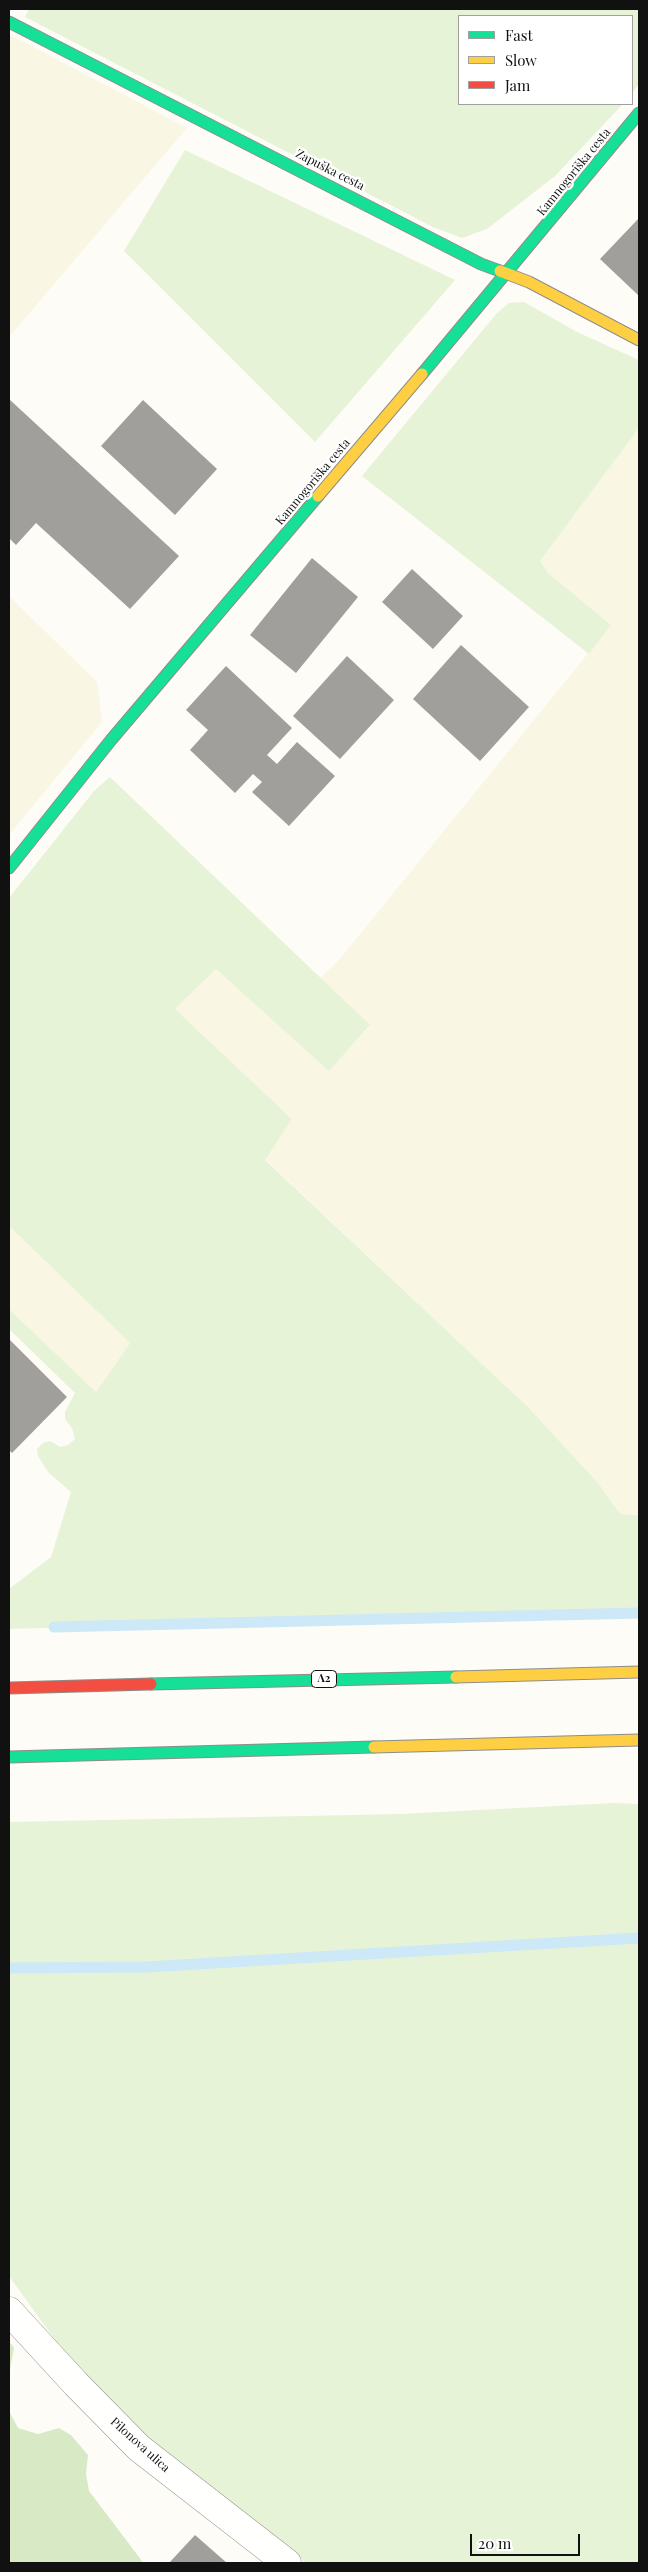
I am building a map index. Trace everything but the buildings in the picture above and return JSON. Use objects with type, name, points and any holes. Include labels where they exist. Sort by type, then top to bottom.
[{"type":"main road","name":"Zapuška cesta","points":[[9,22],[481,264],[506,273],[639,340]]},
{"type":"main road","name":"Kamnogoriška cesta","points":[[9,868],[112,740],[639,113]]},
{"type":"main road","name":"A2","points":[[9,1688],[639,1672]]},
{"type":"main road","points":[[9,1757],[639,1740]]},
{"type":"street","name":"Pilonova ulica","points":[[9,2311],[76,2384],[139,2448],[287,2563]]},
{"type":"shaded area","points":[[9,34],[187,128],[9,337]]},
{"type":"shaded area","points":[[639,428],[639,1515],[620,1514],[599,1484],[527,1406],[265,1159],[292,1119],[175,1009],[216,969],[329,1070],[370,1026],[319,979],[339,960],[611,625],[548,573],[540,561]]},
{"type":"shaded area","points":[[9,596],[97,682],[102,722],[9,835]]},
{"type":"shaded area","points":[[9,1226],[130,1343],[96,1392],[9,1309]]},
{"type":"green space","points":[[29,9],[639,9],[639,84],[633,92],[633,15],[458,15],[458,105],[622,105],[555,176],[487,229],[462,238],[433,227],[25,17]]},
{"type":"green space","points":[[185,150],[455,280],[315,442],[124,251]]},
{"type":"green space","points":[[524,302],[577,332],[639,360],[639,428],[540,561],[548,573],[611,625],[589,654],[362,476],[497,313],[509,303]]},
{"type":"green space","points":[[110,777],[370,1025],[329,1071],[216,969],[175,1009],[292,1119],[265,1160],[527,1406],[599,1484],[620,1514],[639,1515],[639,1617],[411,1618],[9,1629],[9,1589],[51,1557],[71,1492],[48,1472],[38,1456],[37,1449],[43,1443],[50,1441],[60,1447],[68,1445],[75,1439],[72,1428],[65,1419],[65,1412],[75,1393],[9,1329],[9,1309],[96,1392],[130,1343],[9,1226],[9,898],[94,791]]},
{"type":"green space","points":[[615,1803],[639,1804],[639,2563],[306,2563],[179,2465],[121,2413],[68,2358],[9,2276],[9,1822],[401,1814]]},
{"type":"green space","points":[[9,2341],[14,2348],[9,2375]]},
{"type":"green space","points":[[9,2411],[18,2428],[38,2434],[59,2428],[71,2435],[88,2455],[86,2474],[89,2491],[142,2561],[141,2563],[9,2563]]},
{"type":"waterway","points":[[54,1627],[639,1613]]},
{"type":"waterway","points":[[9,1968],[146,1967],[639,1938]]},
{"type":"traffic: fast","points":[[9,22],[481,264],[500,271]]},
{"type":"traffic: fast","points":[[422,374],[639,113]]},
{"type":"traffic: fast","points":[[9,868],[111,740],[318,496]]},
{"type":"traffic: fast","points":[[151,1684],[456,1677]]},
{"type":"traffic: fast","points":[[9,1757],[374,1747]]},
{"type":"traffic: slow","points":[[500,271],[529,282],[639,340]]},
{"type":"traffic: slow","points":[[318,496],[422,374]]},
{"type":"traffic: slow","points":[[456,1677],[639,1672]]},
{"type":"traffic: slow","points":[[374,1747],[639,1740]]},
{"type":"traffic: jam","points":[[9,1688],[151,1684]]}]
